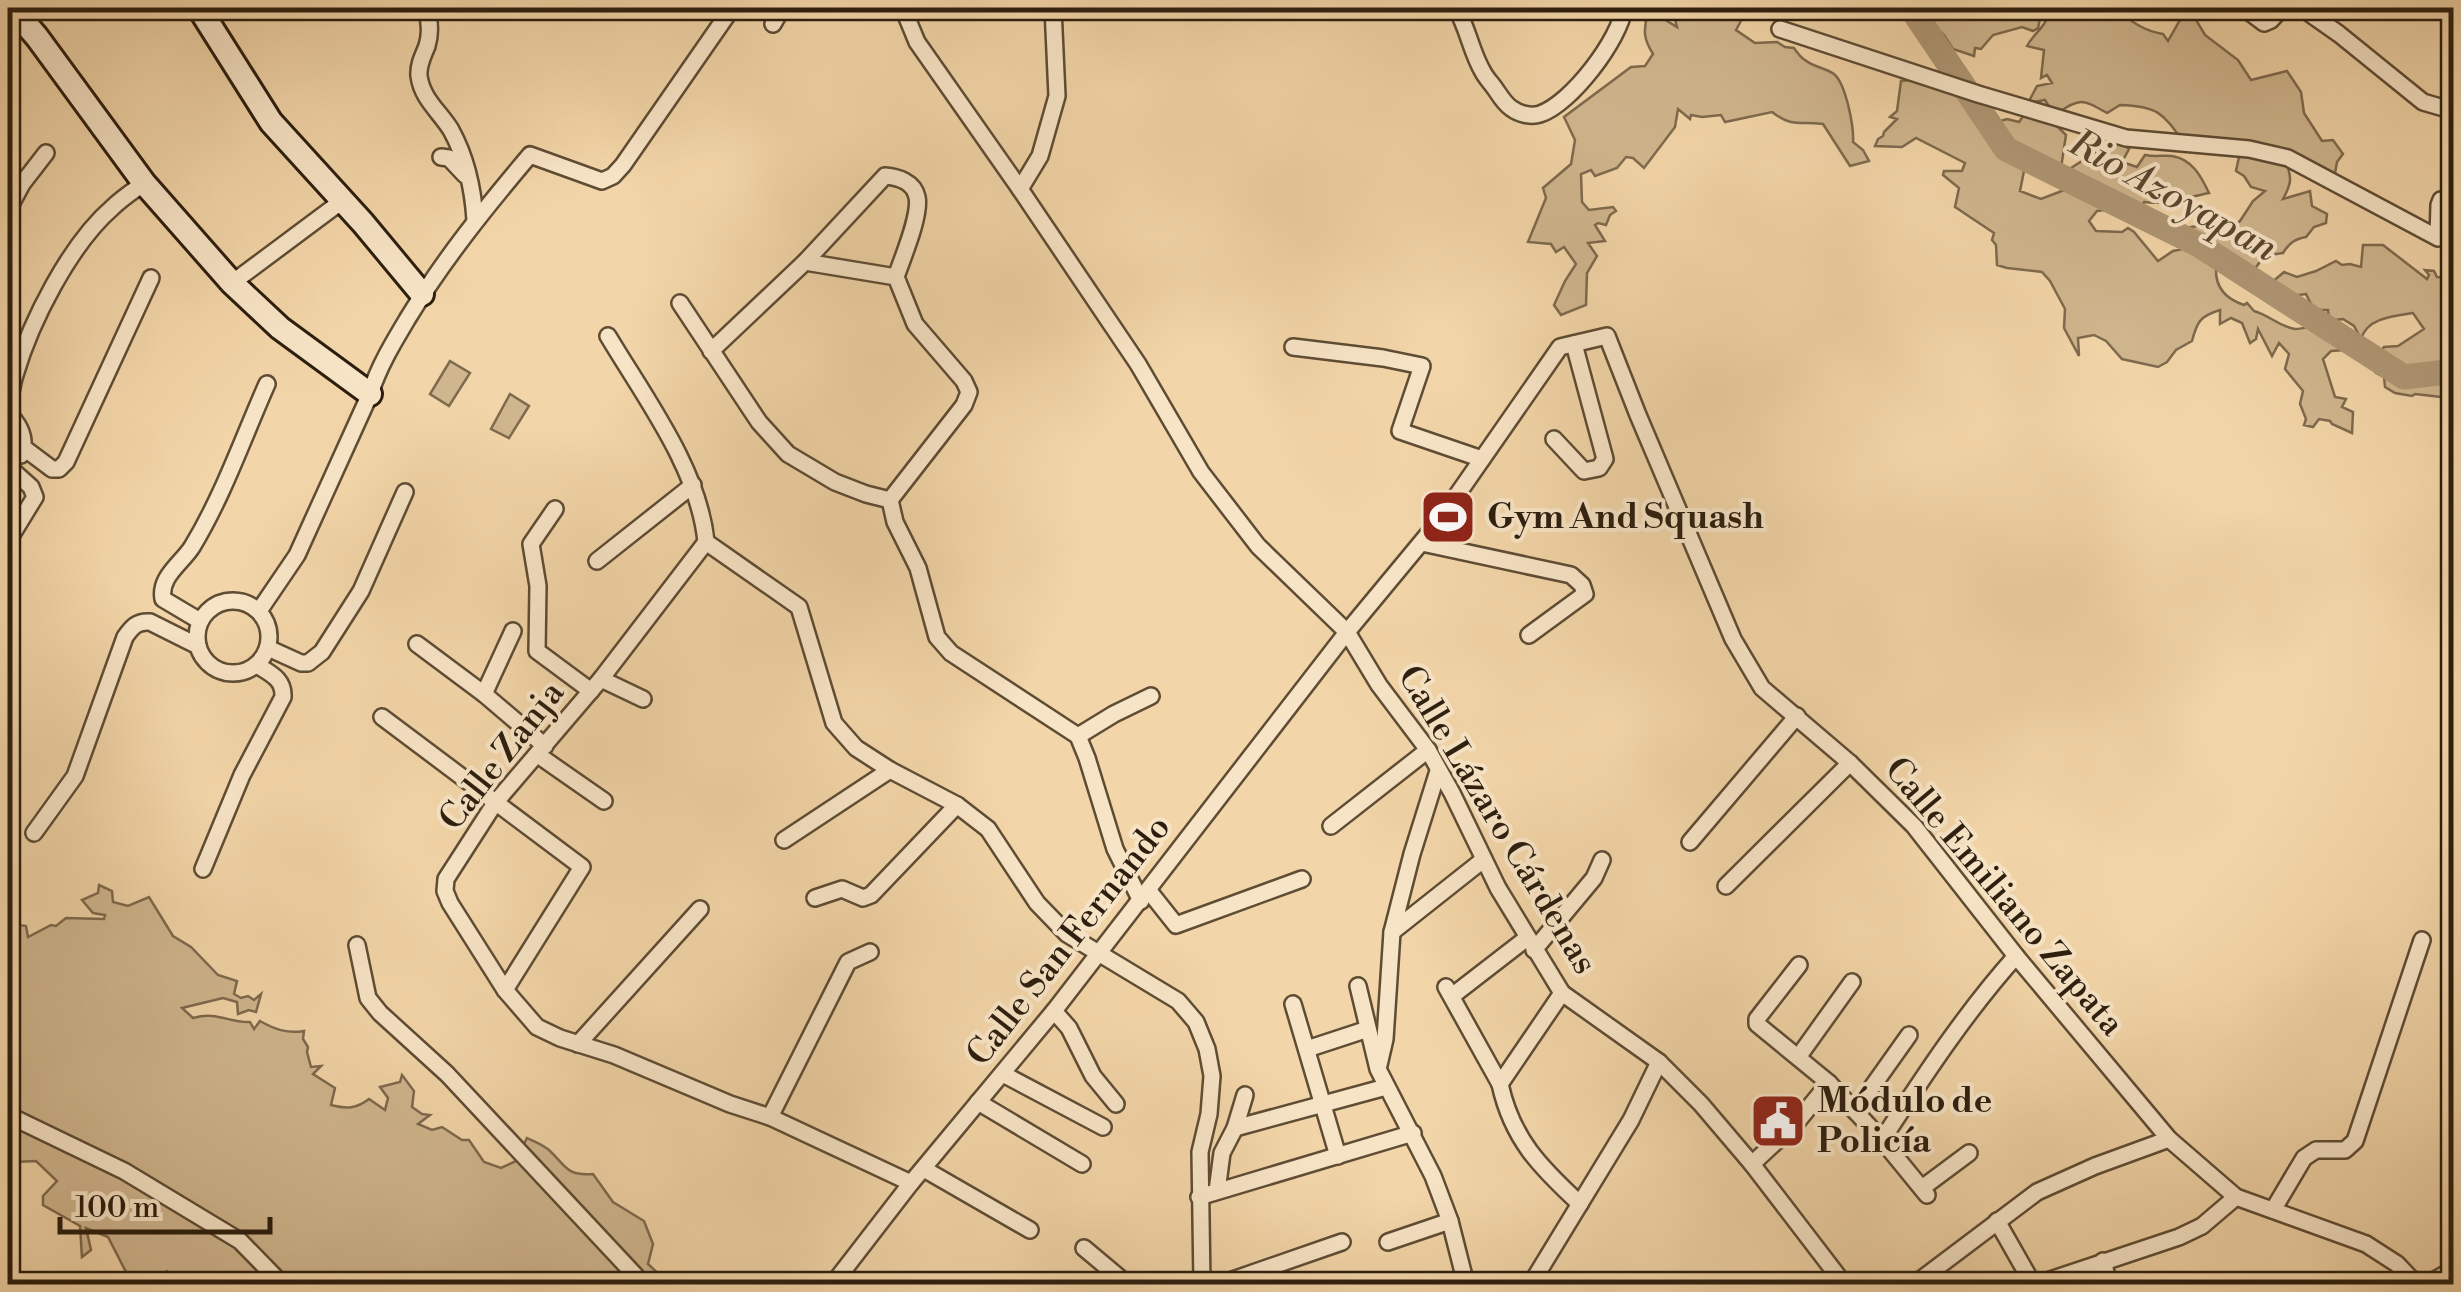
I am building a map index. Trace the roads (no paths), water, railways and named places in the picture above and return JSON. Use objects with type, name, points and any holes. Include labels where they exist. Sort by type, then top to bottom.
[{"type":"street","points":[[12,8],[38,37],[144,183],[232,283],[280,328],[370,394]]},
{"type":"street","points":[[198,8],[270,122],[422,294]]},
{"type":"street","points":[[426,8],[430,30],[419,74],[432,106],[449,127],[464,158],[475,220]]},
{"type":"street","points":[[259,611],[298,554],[379,366],[422,294],[475,220],[530,155],[602,182],[613,176],[732,8]]},
{"type":"street","points":[[773,24],[782,8]]},
{"type":"street","name":"Calle Lázaro Cárdenas","points":[[903,8],[916,42],[1138,364],[1201,472],[1258,546],[1347,632],[1428,750],[1483,860],[1562,993],[1659,1062],[1702,1104],[1844,1284]]},
{"type":"street","points":[[1020,189],[1040,156],[1057,96],[1053,8]]},
{"type":"street","points":[[1456,8],[1482,71],[1509,108],[1527,115],[1551,108],[1586,76],[1610,42],[1624,8]]},
{"type":"street","points":[[2244,8],[2264,23],[2282,8]]},
{"type":"street","points":[[2302,8],[2423,102],[2454,111]]},
{"type":"street","points":[[1780,29],[2126,138],[2249,148],[2288,158],[2446,237]]},
{"type":"street","points":[[8,210],[46,152]]},
{"type":"street","points":[[442,157],[462,168],[472,186]]},
{"type":"street","points":[[710,351],[804,262],[885,176],[896,176],[909,183],[918,198],[912,234],[896,277],[915,324],[969,392],[964,404],[890,500]]},
{"type":"street","points":[[8,541],[35,497],[31,487],[10,472],[24,448],[23,435],[8,413],[14,376],[38,315],[72,256],[110,209],[144,183]]},
{"type":"street","points":[[2446,237],[2438,205],[2441,200],[2454,197]]},
{"type":"street","points":[[232,283],[342,201]]},
{"type":"street","points":[[804,262],[896,277]]},
{"type":"street","points":[[24,448],[52,469],[59,469],[66,462],[152,278]]},
{"type":"street","points":[[680,303],[759,422],[788,454],[834,482],[890,500]]},
{"type":"street","points":[[608,336],[692,485],[706,542],[799,607],[834,723],[856,748],[957,805],[988,829],[1038,903],[1067,934],[1178,1001],[1196,1022],[1212,1076],[1200,1152],[1202,1284]]},
{"type":"street","name":"Calle Emiliano Zapata","points":[[1574,344],[1608,336],[1733,639],[1762,688],[1850,763],[1914,826],[2016,956],[2170,1138],[2236,1196],[2366,1244],[2397,1264],[2416,1284]]},
{"type":"street","points":[[1554,439],[1584,471],[1598,468],[1605,459],[1574,344]]},
{"type":"street","name":"Calle San Fernando","points":[[833,1284],[1054,1011],[1347,632],[1422,542],[1560,348],[1574,344]]},
{"type":"street","points":[[1293,348],[1422,366],[1400,431],[1482,459]]},
{"type":"street","points":[[200,621],[163,599],[164,582],[190,550],[214,505],[267,384]]},
{"type":"street","points":[[597,561],[692,485]]},
{"type":"street","points":[[268,648],[301,663],[308,663],[322,652],[361,591],[405,492]]},
{"type":"street","points":[[890,500],[895,522],[918,568],[937,637],[951,653],[1078,736],[1115,850],[1145,896],[1176,925],[1302,879]]},
{"type":"street","points":[[555,508],[531,544],[538,586],[537,651],[596,685],[644,699]]},
{"type":"street","name":"Calle Zanja","points":[[706,542],[596,685],[495,803],[446,879],[445,890],[504,990],[537,1027],[770,1117],[911,1183]]},
{"type":"street","points":[[1422,542],[1571,575],[1582,585],[1584,594],[1529,635]]},
{"type":"street","points":[[227,601],[244,602],[259,611],[269,628],[268,648],[256,666],[246,672],[222,672],[202,657],[198,629],[211,608],[227,601]]},
{"type":"street","points":[[34,833],[76,776],[125,637],[133,626],[150,622],[198,646]]},
{"type":"street","points":[[484,694],[513,631]]},
{"type":"street","points":[[417,644],[484,694],[541,750],[604,801]]},
{"type":"street","points":[[203,869],[242,776],[284,698],[284,687],[277,677],[256,666]]},
{"type":"street","points":[[1078,736],[1151,696]]},
{"type":"street","points":[[1690,842],[1797,716]]},
{"type":"street","points":[[382,717],[582,866],[504,990]]},
{"type":"street","points":[[1331,826],[1428,750]]},
{"type":"street","points":[[1726,886],[1850,763]]},
{"type":"street","points":[[784,840],[890,770]]},
{"type":"street","points":[[1378,1069],[1385,1040],[1392,932],[1438,771]]},
{"type":"street","points":[[814,898],[842,888],[863,898],[871,895],[957,805]]},
{"type":"street","points":[[1392,932],[1483,860]]},
{"type":"street","points":[[1580,1204],[1544,1171],[1526,1148],[1510,1120],[1500,1084],[1449,992],[1531,944],[1594,878],[1602,860]]},
{"type":"street","points":[[578,1044],[700,909]]},
{"type":"street","points":[[2272,1210],[2304,1158],[2316,1150],[2345,1150],[2355,1141],[2422,940]]},
{"type":"street","points":[[357,945],[368,998],[380,1013],[447,1074],[642,1284]]},
{"type":"street","points":[[770,1117],[848,962],[870,952]]},
{"type":"street","points":[[1882,1140],[1942,1047],[2016,956]]},
{"type":"street","points":[[1799,965],[1757,1020],[1760,1027],[1829,1082],[1924,1192],[1969,1154]]},
{"type":"street","points":[[1799,1056],[1852,982]]},
{"type":"street","points":[[1358,986],[1378,1069],[1433,1176],[1450,1221],[1466,1284]]},
{"type":"street","points":[[1500,1084],[1562,993]]},
{"type":"street","points":[[1293,1004],[1338,1156]]},
{"type":"street","points":[[1054,1011],[1069,1028],[1093,1076],[1116,1104]]},
{"type":"street","points":[[1307,1049],[1368,1029]]},
{"type":"street","points":[[1854,1111],[1909,1036]]},
{"type":"street","points":[[1531,1284],[1631,1120],[1659,1062]]},
{"type":"street","points":[[1003,1074],[1103,1127]]},
{"type":"street","points":[[1752,1164],[1797,1122],[1829,1082]]},
{"type":"street","points":[[1235,1128],[1386,1087]]},
{"type":"street","points":[[1217,1191],[1222,1153],[1245,1095]]},
{"type":"street","points":[[978,1102],[1082,1164]]},
{"type":"street","points":[[8,1115],[124,1171],[240,1241],[282,1284]]},
{"type":"street","points":[[1200,1197],[1413,1133]]},
{"type":"street","points":[[1916,1284],[2037,1192],[2170,1138]]},
{"type":"street","points":[[924,1169],[1030,1230]]},
{"type":"street","points":[[1998,1221],[2030,1280],[2037,1284],[2180,1237],[2202,1226],[2236,1196]]},
{"type":"street","points":[[1388,1242],[1450,1221]]},
{"type":"street","points":[[1222,1284],[1342,1242]]},
{"type":"street","points":[[1084,1248],[1127,1284]]},
{"type":"street","points":[[2103,1261],[2109,1284]]},
{"type":"street","points":[[2428,1284],[2454,1269]]},
{"type":"waterway","name":"Rio Azoyapan","points":[[1911,8],[2006,149],[2199,245],[2404,377],[2454,371]]},
{"type":"place","name":"Gym And Squash","points":[[1448,517]]},
{"type":"place","name":"Módulo de Policía","points":[[1778,1121]]}]
